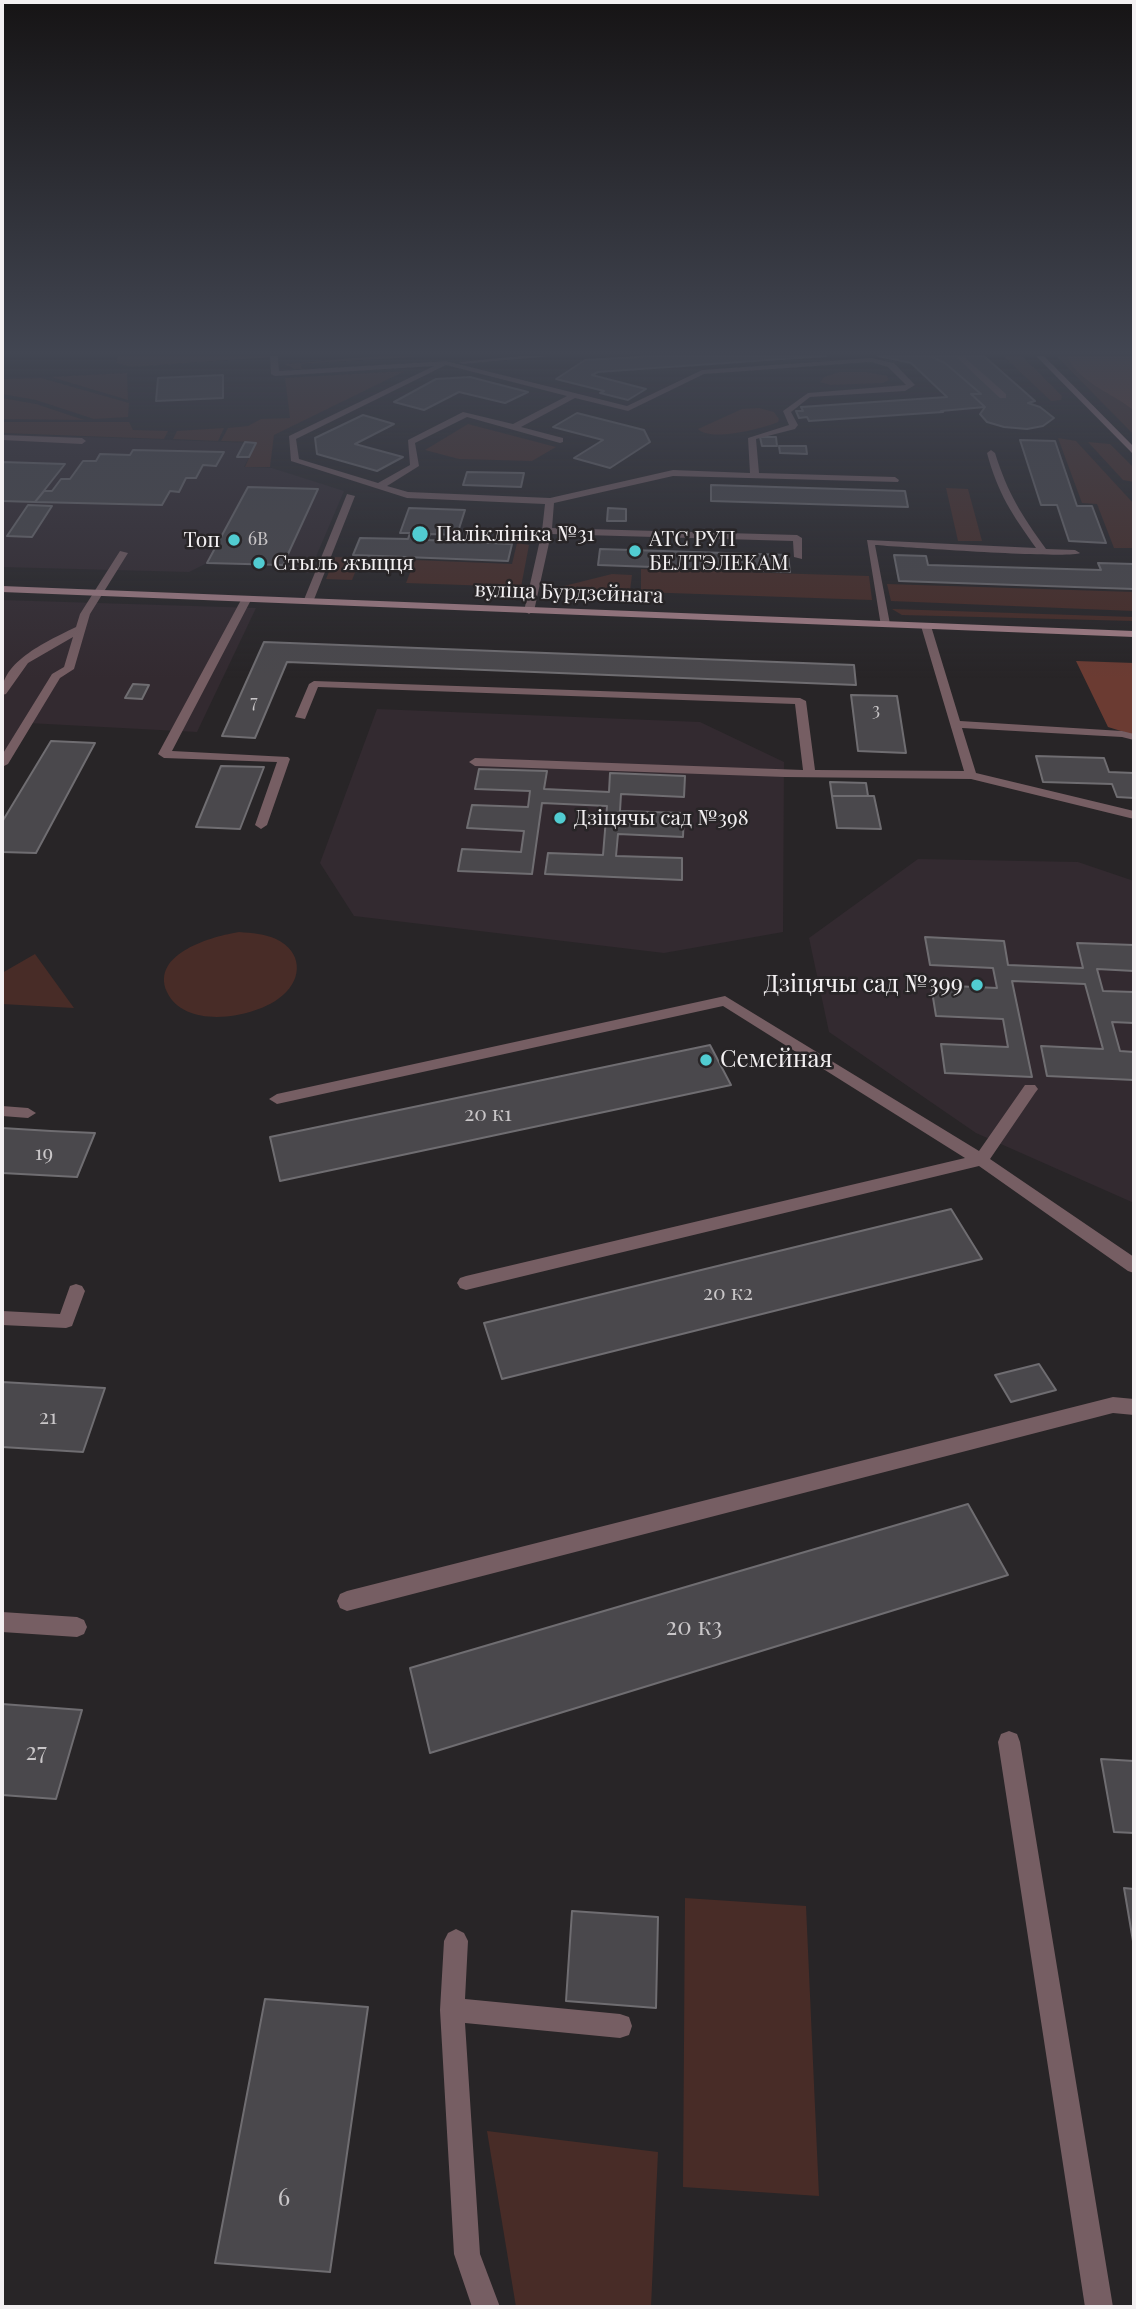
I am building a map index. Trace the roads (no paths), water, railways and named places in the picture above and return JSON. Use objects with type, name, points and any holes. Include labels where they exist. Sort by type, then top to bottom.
[{"type":"street","name":"вуліца Бурдзейнага","points":[[2,589],[1134,634]]},
{"type":"lane","points":[[304,464],[407,495],[550,501],[673,472],[895,480]]},
{"type":"lane","points":[[380,486],[415,464]]},
{"type":"lane","points":[[754,464],[755,476]]},
{"type":"lane","points":[[995,464],[1000,484],[1010,505],[1044,552]]},
{"type":"lane","points":[[308,603],[350,496]]},
{"type":"lane","points":[[529,611],[547,531],[550,501]]},
{"type":"lane","points":[[547,531],[797,538],[799,557]]},
{"type":"lane","points":[[885,624],[870,542],[1075,553]]},
{"type":"lane","points":[[2,764],[56,676],[68,669],[85,614],[123,553]]},
{"type":"lane","points":[[246,600],[164,754],[284,760],[261,825]]},
{"type":"lane","points":[[926,626],[971,775]]},
{"type":"lane","points":[[2,692],[24,661],[79,629]]},
{"type":"lane","points":[[301,717],[314,684],[800,701],[809,773]]},
{"type":"lane","points":[[956,724],[1122,734],[1134,737]]},
{"type":"lane","points":[[475,762],[809,773],[971,775],[1134,815]]},
{"type":"lane","points":[[277,1099],[725,1000],[981,1160],[1134,1266]]},
{"type":"lane","points":[[466,1283],[981,1160],[1030,1089]]},
{"type":"lane","points":[[2,1111],[28,1113]]},
{"type":"lane","points":[[2,1318],[66,1321],[76,1292]]},
{"type":"lane","points":[[347,1601],[1113,1405],[1134,1407]]},
{"type":"lane","points":[[2,1622],[77,1627]]},
{"type":"lane","points":[[1009,1742],[1099,2307]]},
{"type":"lane","points":[[456,1941],[452,2010],[467,2254],[486,2307]]},
{"type":"lane","points":[[452,2010],[620,2026]]},
{"type":"place","name":"Паліклініка №31","points":[[420,534]]},
{"type":"place","name":"Топ","points":[[234,540]]},
{"type":"place","name":"АТС РУП БЕЛТЭЛЕКАМ","points":[[635,551]]},
{"type":"place","name":"Стыль жыцця","points":[[259,563]]},
{"type":"place","name":"Дзіцячы сад №398","points":[[560,818]]},
{"type":"place","name":"Дзіцячы сад №399","points":[[977,985]]},
{"type":"place","name":"Семейная","points":[[706,1060]]}]
